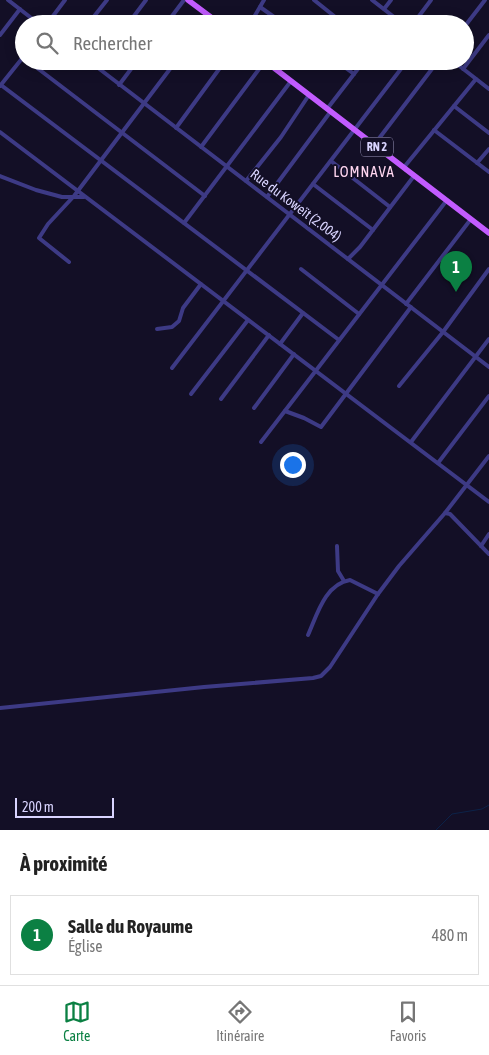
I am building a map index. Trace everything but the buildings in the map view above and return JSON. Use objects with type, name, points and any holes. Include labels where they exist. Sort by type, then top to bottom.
[{"type":"main road","points":[[186,0],[207,15]]},
{"type":"main road","name":"RN 2","points":[[277,70],[329,109]]},
{"type":"main road","name":"RN 2","points":[[281,70],[489,231]]},
{"type":"main road","name":"RN 2","points":[[406,168],[414,176],[489,231]]},
{"type":"street","points":[[8,0],[28,15]]},
{"type":"street","points":[[53,15],[64,0]]},
{"type":"street","points":[[95,15],[106,0]]},
{"type":"street","points":[[135,15],[146,0]]},
{"type":"street","points":[[174,15],[186,0]]},
{"type":"street","points":[[255,15],[264,0]]},
{"type":"street","points":[[314,0],[333,15]]},
{"type":"street","points":[[372,0],[392,15]]},
{"type":"street","points":[[384,9],[391,0]]},
{"type":"street","points":[[420,15],[431,0]]},
{"type":"street","points":[[473,15],[485,0]]},
{"type":"street","points":[[260,7],[271,15]]},
{"type":"street","points":[[15,15],[20,9]]},
{"type":"street","points":[[0,35],[15,16]]},
{"type":"street","points":[[474,55],[489,35]]},
{"type":"street","points":[[15,67],[0,86],[339,340]]},
{"type":"street","points":[[40,70],[205,196]]},
{"type":"street","name":"Rue du Koweït (2.004)","points":[[100,70],[489,367]]},
{"type":"street","points":[[119,84],[130,70]]},
{"type":"street","points":[[69,262],[39,238],[48,224],[78,191],[169,70]]},
{"type":"street","points":[[176,128],[218,70]]},
{"type":"street","points":[[201,147],[258,70]]},
{"type":"street","points":[[348,70],[354,74]]},
{"type":"street","points":[[267,197],[357,70]]},
{"type":"street","points":[[172,368],[400,70]]},
{"type":"street","points":[[375,144],[431,70]]},
{"type":"street","points":[[464,70],[488,87]]},
{"type":"street","points":[[406,168],[476,79]]},
{"type":"street","points":[[184,223],[291,81]]},
{"type":"street","points":[[246,182],[281,137],[309,95]]},
{"type":"street","points":[[454,106],[489,133]]},
{"type":"street","points":[[434,130],[489,172]]},
{"type":"street","points":[[0,132],[489,502]]},
{"type":"street","points":[[478,163],[489,149]]},
{"type":"street","points":[[331,160],[390,207]]},
{"type":"street","points":[[0,176],[62,197],[87,198]]},
{"type":"street","points":[[348,260],[414,176]]},
{"type":"street","points":[[313,184],[373,230]]},
{"type":"street","points":[[261,442],[446,200]]},
{"type":"street","points":[[406,304],[471,219]]},
{"type":"street","points":[[300,269],[359,314]]},
{"type":"street","points":[[400,386],[443,332],[489,269]]},
{"type":"street","points":[[157,329],[172,327],[179,321],[183,308],[201,284]]},
{"type":"street","points":[[285,411],[321,427],[411,307]]},
{"type":"street","points":[[280,344],[303,313]]},
{"type":"street","points":[[191,394],[248,320]]},
{"type":"street","points":[[221,399],[269,336]]},
{"type":"street","points":[[411,442],[489,339]]},
{"type":"street","points":[[254,408],[294,354]]},
{"type":"street","points":[[438,463],[489,396]]},
{"type":"street","points":[[0,708],[321,676],[330,667],[378,594],[489,456]]},
{"type":"street","points":[[445,513],[450,514],[489,554]]},
{"type":"street","points":[[481,546],[489,534]]},
{"type":"street","points":[[337,546],[338,571],[344,581]]},
{"type":"street","points":[[308,635],[322,603],[332,589],[344,581],[350,580],[378,594]]},
{"type":"waterway","points":[[436,830],[452,814],[482,809],[489,805]]},
{"type":"place","name":"Salle du Royaume","points":[[456,292]]},
{"type":"district","name":"LOMNAVA","points":[[364,172]]}]
